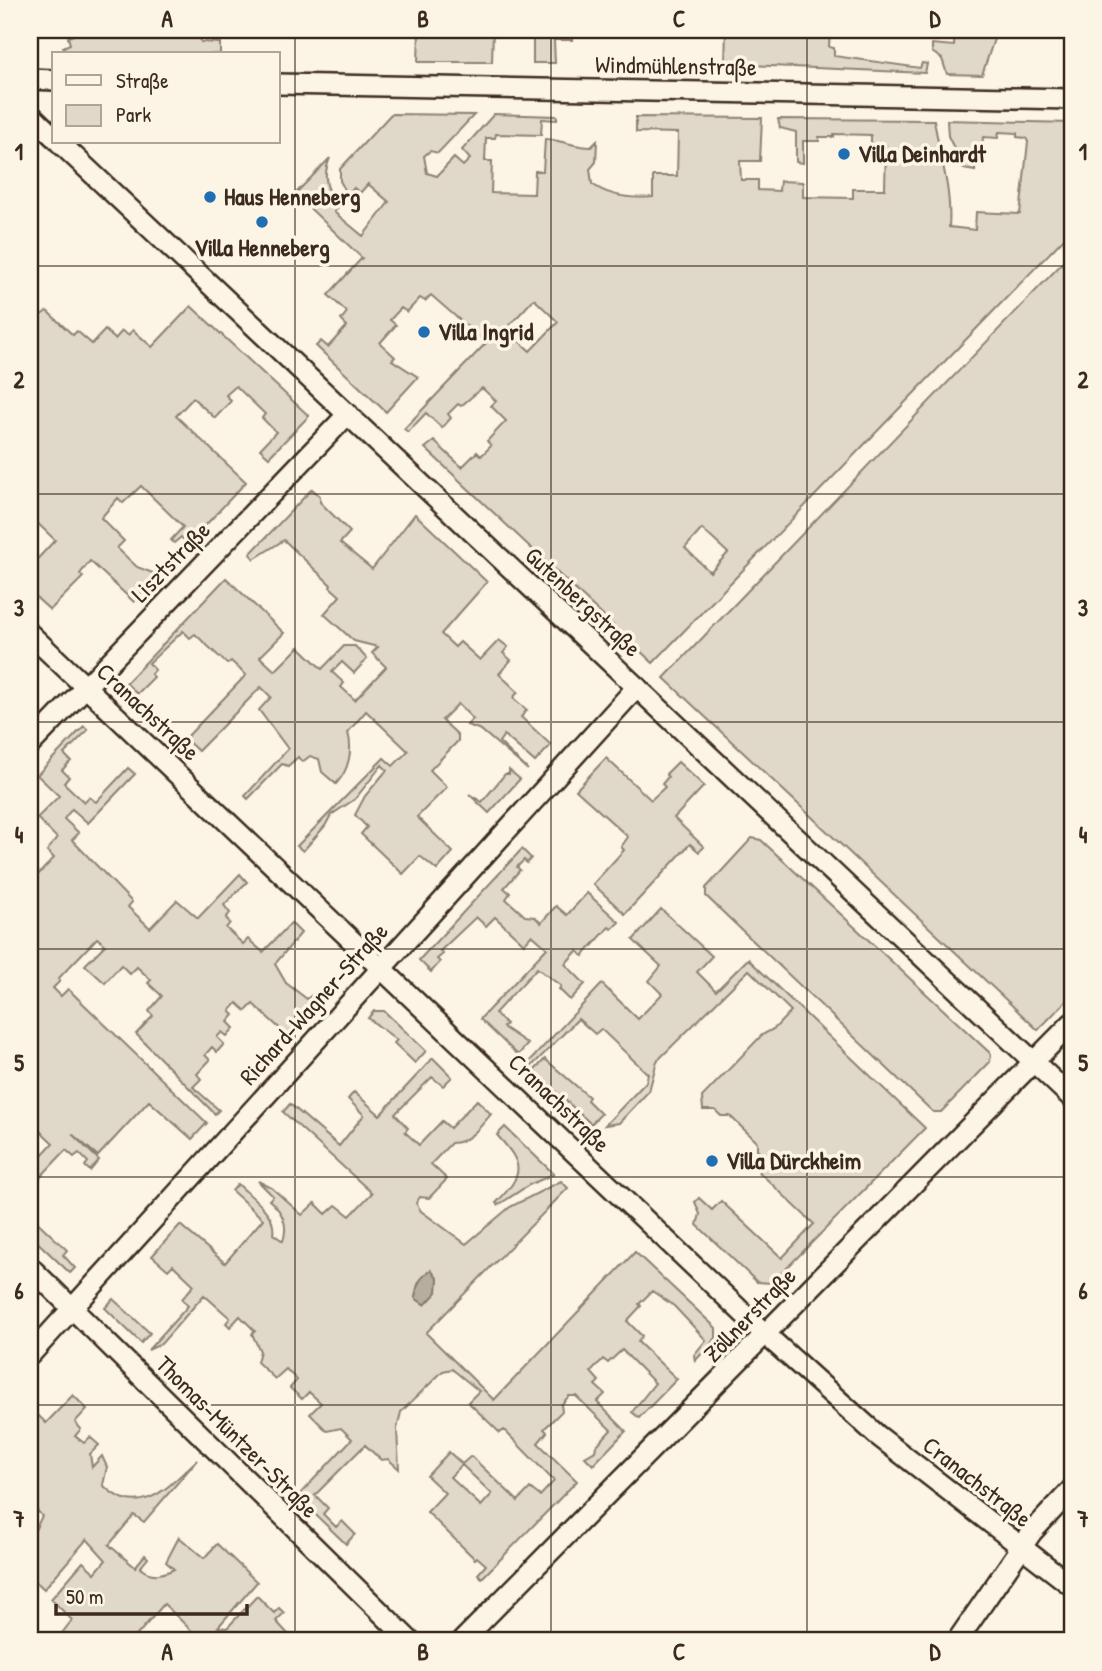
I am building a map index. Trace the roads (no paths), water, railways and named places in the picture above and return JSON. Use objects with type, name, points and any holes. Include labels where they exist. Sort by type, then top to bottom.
[{"type":"street","points":[[30,79],[52,80]]},
{"type":"street","name":"Windmühlenstraße","points":[[280,83],[1072,99]]},
{"type":"street","points":[[30,114],[52,135]]},
{"type":"street","name":"Gutenbergstraße","points":[[61,144],[1072,1098]]},
{"type":"street","name":"Lisztstraße","points":[[30,746],[348,414]]},
{"type":"street","name":"Cranachstraße","points":[[30,634],[765,1334],[877,1436],[1022,1548],[1069,1576]]},
{"type":"street","name":"Richard-Wagner-Straße","points":[[30,1355],[637,687]]},
{"type":"street","name":"Zöllnerstraße","points":[[462,1641],[1072,1023]]},
{"type":"street","name":"Thomas-Müntzer-Straße","points":[[30,1267],[410,1641]]},
{"type":"street","points":[[957,1641],[1032,1532],[1072,1489]]},
{"type":"place","name":"Villa Deinhardt","points":[[844,154]]},
{"type":"place","name":"Haus Henneberg","points":[[210,197]]},
{"type":"place","name":"Villa Henneberg","points":[[262,222]]},
{"type":"place","name":"Villa Ingrid","points":[[424,332]]},
{"type":"place","name":"Villa Dürckheim","points":[[712,1161]]}]
